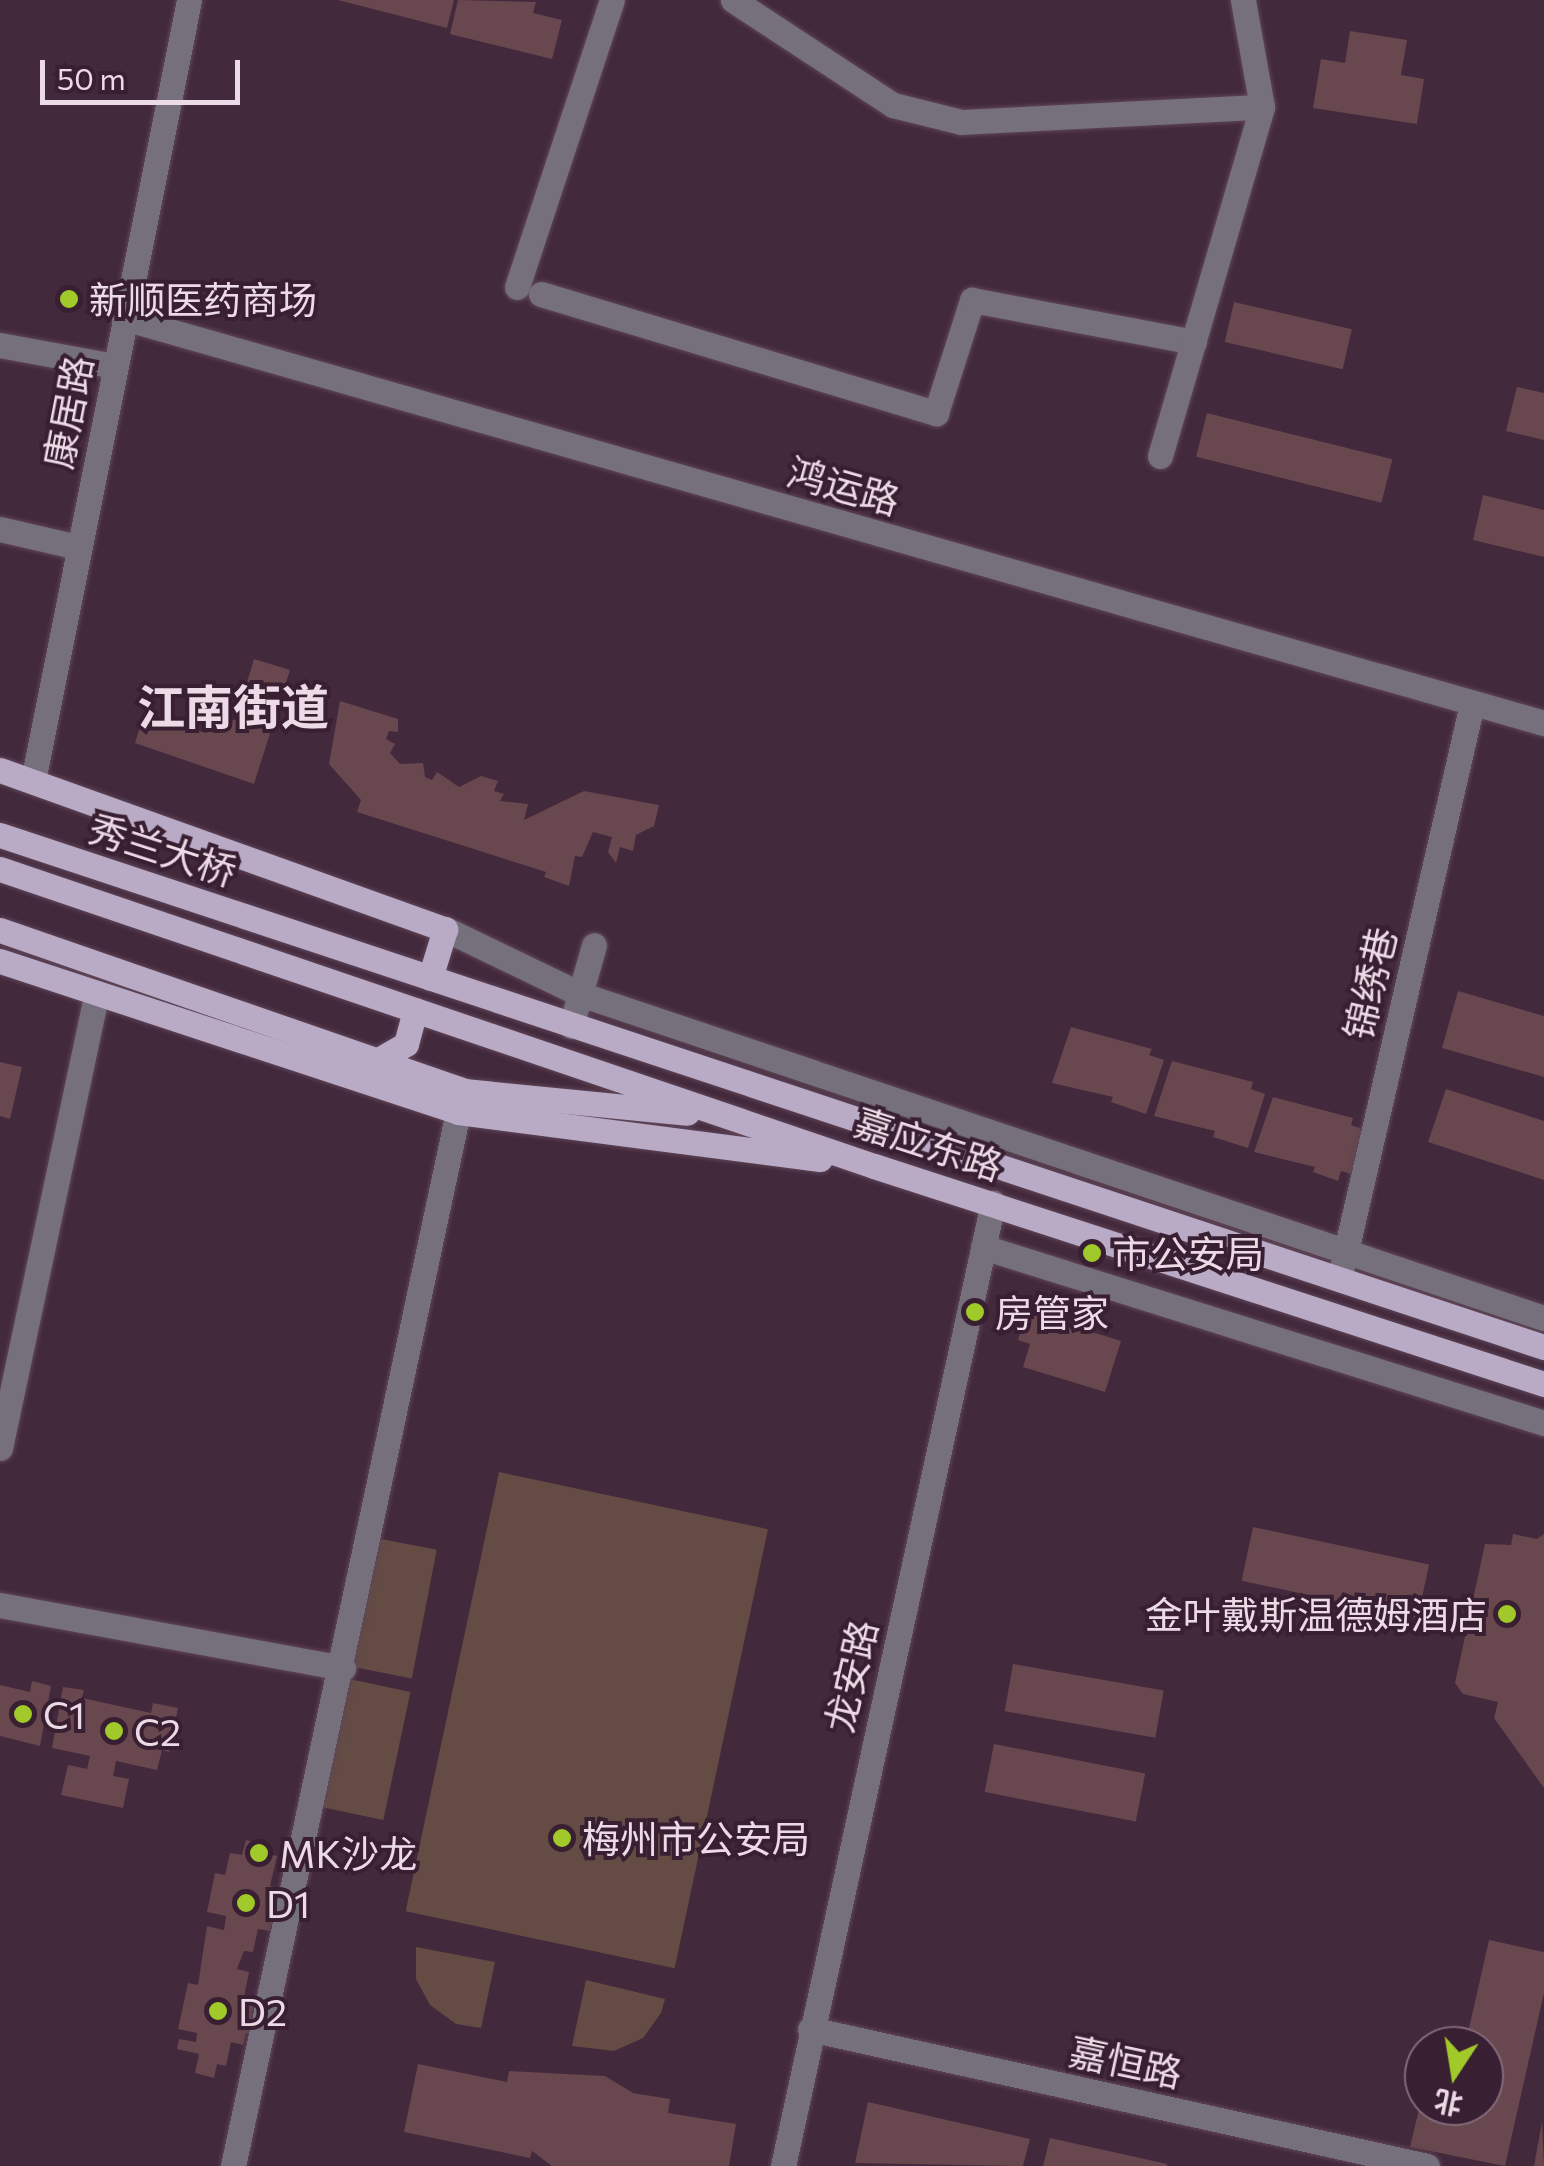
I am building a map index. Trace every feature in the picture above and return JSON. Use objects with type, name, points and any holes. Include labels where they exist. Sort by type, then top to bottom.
[{"type":"main road","points":[[0,770],[445,928],[430,978]]},
{"type":"main road","name":"秀兰大桥","points":[[0,835],[302,934]]},
{"type":"main road","name":"秀兰大桥","points":[[0,869],[292,968]]},
{"type":"main road","points":[[0,930],[380,1058],[464,1091],[731,1118]]},
{"type":"main road","name":"嘉应东路","points":[[302,934],[1544,1347]]},
{"type":"main road","points":[[0,961],[458,1112],[874,1166]]},
{"type":"main road","name":"嘉应东路","points":[[292,968],[874,1166],[1544,1384]]},
{"type":"main road","points":[[380,1058],[406,1044],[416,1010]]},
{"type":"street","name":"康居路","points":[[33,780],[188,0]]},
{"type":"street","points":[[612,0],[529,290],[936,414],[972,300],[1194,342]]},
{"type":"street","points":[[734,0],[893,105],[961,122],[1262,107]]},
{"type":"street","points":[[1160,456],[1262,107],[1243,0]]},
{"type":"street","name":"鸿运路","points":[[124,318],[1544,723]]},
{"type":"street","points":[[0,345],[114,366]]},
{"type":"street","points":[[0,529],[78,548]]},
{"type":"street","name":"锦绣巷","points":[[1340,1278],[1472,704]]},
{"type":"street","points":[[445,928],[580,994],[1544,1318]]},
{"type":"street","points":[[571,1026],[594,946]]},
{"type":"street","points":[[0,1448],[96,995]]},
{"type":"street","points":[[233,2166],[250,2062],[342,1668],[458,1112]]},
{"type":"street","name":"龙安路","points":[[783,2166],[993,1203]]},
{"type":"street","points":[[983,1247],[1544,1423]]},
{"type":"street","points":[[0,1604],[342,1668]]},
{"type":"street","name":"嘉恒路","points":[[810,2029],[1427,2166]]},
{"type":"shaded area","points":[[499,1472],[768,1529],[675,1968],[406,1911]]},
{"type":"shaded area","points":[[371,1537],[437,1550],[412,1678],[346,1666]]},
{"type":"shaded area","points":[[345,1678],[411,1692],[383,1820],[318,1806]]},
{"type":"shaded area","points":[[416,1947],[495,1962],[481,2028],[456,2024],[430,2005],[416,1979]]},
{"type":"shaded area","points":[[586,1980],[665,1999],[661,2013],[643,2038],[614,2051],[572,2046]]},
{"type":"building","points":[[338,0],[454,0],[447,28]]},
{"type":"building","points":[[458,0],[536,2],[533,13],[562,20],[552,59],[450,34]]},
{"type":"building","points":[[1350,31],[1407,40],[1401,75],[1424,79],[1417,124],[1313,108],[1321,59],[1345,63]]},
{"type":"building","points":[[1234,302],[1352,329],[1343,369],[1225,342]]},
{"type":"building","points":[[1517,387],[1544,393],[1544,440],[1506,431]]},
{"type":"building","points":[[1207,413],[1392,459],[1381,503],[1196,457]]},
{"type":"building","points":[[1483,495],[1544,510],[1544,557],[1473,540]]},
{"type":"building","points":[[254,659],[290,670],[254,784],[135,743],[144,714],[206,733],[236,719]]},
{"type":"building","points":[[340,701],[398,719],[398,732],[389,731],[386,739],[395,744],[390,753],[400,764],[423,763],[425,777],[432,780],[437,772],[459,787],[481,776],[498,781],[494,791],[504,794],[500,801],[528,804],[524,820],[584,791],[659,805],[654,826],[636,835],[633,851],[620,847],[616,863],[608,852],[612,837],[593,832],[582,857],[575,856],[569,886],[544,877],[546,872],[357,812],[361,800],[329,764]]},
{"type":"building","points":[[1458,991],[1544,1016],[1544,1077],[1442,1048]]},
{"type":"building","points":[[1071,1027],[1152,1049],[1149,1055],[1164,1060],[1146,1114],[1111,1102],[1113,1097],[1052,1083]]},
{"type":"building","points":[[1172,1061],[1253,1082],[1251,1089],[1265,1094],[1248,1148],[1213,1137],[1215,1131],[1154,1116]]},
{"type":"building","points":[[0,1062],[22,1067],[10,1119],[0,1116]]},
{"type":"building","points":[[1446,1089],[1544,1121],[1544,1180],[1428,1142]]},
{"type":"building","points":[[1273,1097],[1353,1118],[1351,1125],[1365,1130],[1351,1174],[1341,1171],[1338,1181],[1313,1172],[1315,1167],[1254,1152]]},
{"type":"building","points":[[1027,1312],[1121,1341],[1105,1392],[1023,1367],[1030,1344],[1018,1340]]},
{"type":"building","points":[[1253,1527],[1429,1564],[1418,1618],[1242,1581]]},
{"type":"building","name":"金叶戴斯温德姆酒店","points":[[1513,1534],[1537,1539],[1544,1534],[1544,1788],[1494,1718],[1498,1702],[1463,1694],[1455,1683],[1485,1544],[1511,1545]]},
{"type":"building","points":[[1013,1664],[1164,1691],[1155,1738],[1005,1711]]},
{"type":"building","name":"C1","points":[[32,1681],[51,1686],[40,1746],[0,1736],[0,1685],[30,1692]]},
{"type":"building","name":"C2","points":[[63,1687],[84,1690],[82,1698],[151,1713],[153,1703],[178,1708],[169,1752],[162,1750],[157,1770],[116,1761],[113,1776],[129,1779],[123,1808],[61,1795],[68,1765],[87,1769],[90,1756],[52,1748]]},
{"type":"building","points":[[994,1744],[1145,1773],[1136,1821],[985,1792]]},
{"type":"building","points":[[246,1840],[266,1845],[264,1853],[277,1856],[270,1886],[282,1889],[285,1922],[273,1919],[270,1931],[258,1929],[253,1952],[244,1951],[237,1969],[249,1972],[243,2002],[254,2004],[251,2017],[262,2020],[259,2036],[246,2033],[243,2045],[231,2042],[226,2066],[217,2064],[214,2078],[195,2073],[199,2054],[177,2049],[179,2039],[196,2042],[197,2033],[178,2029],[188,1983],[198,1985],[207,1926],[224,1930],[226,1916],[207,1912],[215,1873],[225,1875],[230,1853],[242,1855]]},
{"type":"building","points":[[1489,1940],[1544,1952],[1544,1993],[1505,2166],[1410,2147],[1415,2126],[1504,2126],[1504,2026],[1470,2026]]},
{"type":"building","points":[[418,2064],[507,2082],[509,2071],[605,2076],[633,2093],[670,2099],[668,2113],[736,2124],[729,2166],[552,2166],[532,2151],[530,2158],[404,2132]]},
{"type":"building","points":[[868,2102],[1030,2139],[1023,2166],[855,2163]]},
{"type":"building","points":[[1542,2122],[1544,2166],[1534,2166]]},
{"type":"building","points":[[1050,2138],[1167,2164],[1167,2166],[1043,2166]]},
{"type":"place","name":"新顺医药商场","points":[[69,299]]},
{"type":"place","name":"市公安局","points":[[1092,1253]]},
{"type":"place","name":"房管家","points":[[975,1312]]},
{"type":"place","name":"金叶戴斯温德姆酒店","points":[[1507,1614]]},
{"type":"place","name":"C1","points":[[23,1714]]},
{"type":"place","name":"C2","points":[[114,1731]]},
{"type":"place","name":"梅州市公安局","points":[[562,1838]]},
{"type":"place","name":"MK沙龙","points":[[259,1853]]},
{"type":"place","name":"D1","points":[[246,1903]]},
{"type":"place","name":"D2","points":[[218,2011]]},
{"type":"district","name":"江南街道","points":[[233,706]]}]
